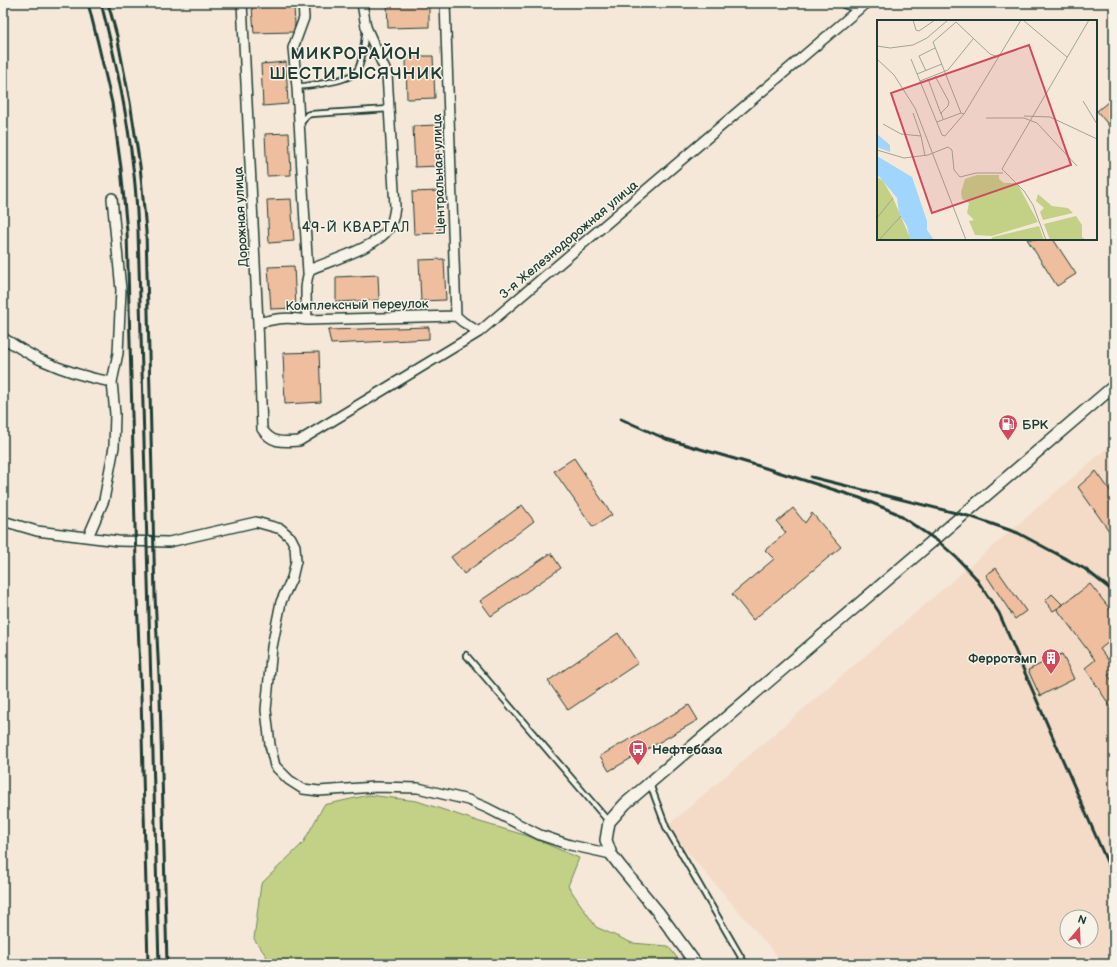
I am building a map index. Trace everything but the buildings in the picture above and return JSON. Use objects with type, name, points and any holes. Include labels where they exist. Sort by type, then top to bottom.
[{"type":"street","name":"Дорожная улица","points":[[242,3],[262,429]]},
{"type":"street","points":[[303,3],[304,18],[294,48],[308,273],[306,280],[307,320]]},
{"type":"street","points":[[308,273],[310,269],[363,248],[384,235],[392,221],[395,207],[387,74],[366,27],[362,3]]},
{"type":"street","name":"Центральная улица","points":[[445,3],[456,316]]},
{"type":"street","points":[[844,3],[862,6]]},
{"type":"street","name":"3-я Железнодорожная улица","points":[[262,429],[272,440],[286,442],[299,441],[479,332],[862,6]]},
{"type":"street","points":[[88,537],[104,500],[114,447],[115,414],[112,382],[118,353],[120,290],[112,198]]},
{"type":"street","name":"Комплексный переулок","points":[[258,323],[290,318],[307,320],[456,316]]},
{"type":"street","points":[[456,316],[479,332]]},
{"type":"street","points":[[3,338],[40,359],[65,369],[100,380],[112,382]]},
{"type":"street","points":[[696,964],[658,912],[611,854],[606,840],[609,822],[625,804],[1114,386]]},
{"type":"street","points":[[3,521],[37,531],[118,541],[169,542],[256,522],[281,529],[291,538],[295,546],[296,561],[292,578],[281,602],[272,647],[266,710],[270,745],[275,766],[288,780],[303,789],[319,791],[375,787],[418,788],[468,800],[540,835],[570,845],[611,854]]},
{"type":"lane","points":[[297,86],[328,84],[354,75],[360,64],[366,27]]},
{"type":"lane","points":[[299,126],[304,118],[311,114],[389,109]]},
{"type":"lane","points":[[466,655],[609,822]]},
{"type":"lane","points":[[650,783],[666,827],[745,964]]},
{"type":"shaded area","points":[[1114,442],[1114,964],[784,964],[666,827]]},
{"type":"green space","points":[[369,795],[417,801],[528,836],[579,858],[568,886],[596,927],[632,943],[668,946],[682,964],[272,964],[254,939],[261,884],[303,843],[324,805]]},
{"type":"railway","points":[[88,3],[112,103],[121,168],[127,232],[148,964]]},
{"type":"railway","points":[[101,3],[116,64],[124,105],[137,207],[159,964]]},
{"type":"railway","points":[[108,3],[117,36],[130,102],[140,166],[146,231],[155,596],[160,697],[167,964]]},
{"type":"railway","points":[[621,419],[666,439],[759,466],[860,498],[896,513],[939,542],[957,558],[975,577],[999,613],[1114,878]]},
{"type":"railway","points":[[811,477],[972,517],[1018,533],[1085,569],[1114,592]]},
{"type":"place","name":"БРК","points":[[1008,441]]},
{"type":"place","name":"Ферротэмп","points":[[1051,675]]},
{"type":"place","name":"Нефтебаза","points":[[638,766]]},
{"type":"district","name":"МИКРОРАЙОН ШЕСТИТЫСЯЧНИК","points":[[356,63]]},
{"type":"district","name":"49-Й КВАРТАЛ","points":[[356,227]]}]
